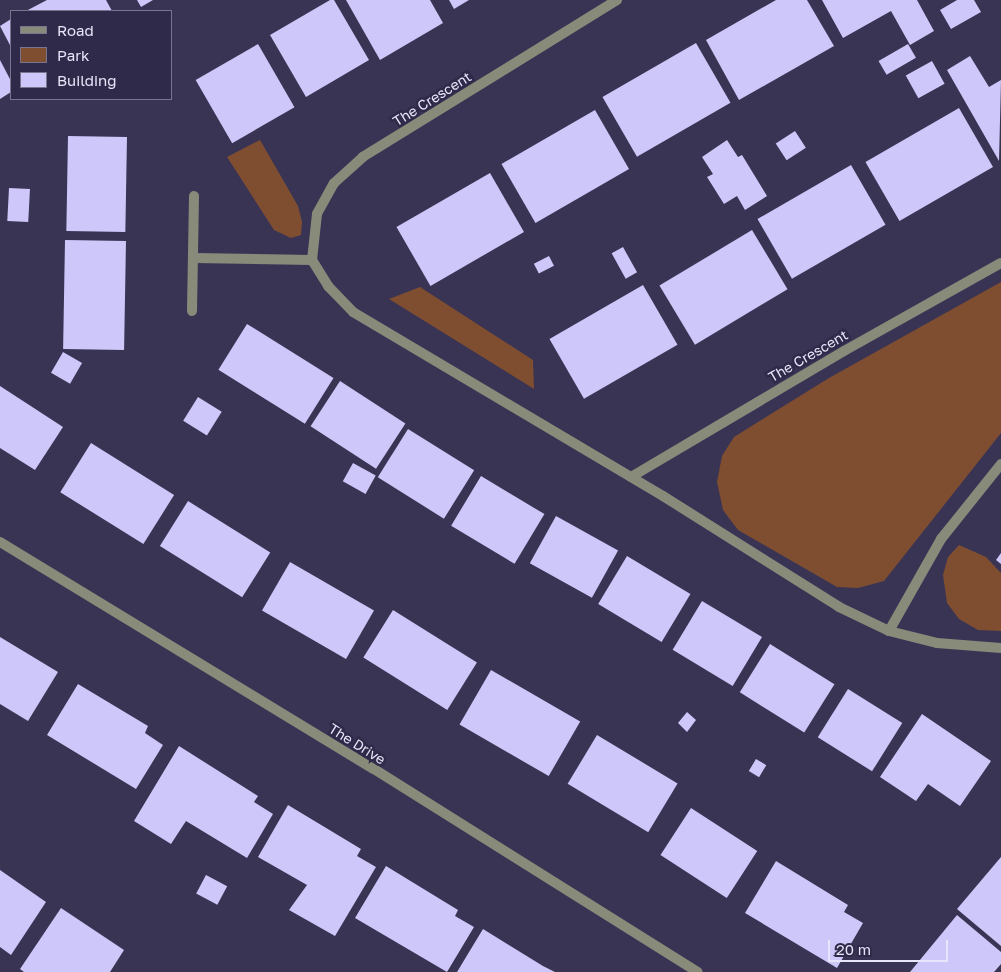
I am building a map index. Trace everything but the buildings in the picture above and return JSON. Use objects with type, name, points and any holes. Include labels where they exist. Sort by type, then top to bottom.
[{"type":"street","name":"The Crescent","points":[[312,260],[317,214],[334,183],[363,157],[617,0]]},
{"type":"street","points":[[192,311],[194,196]]},
{"type":"street","points":[[194,258],[312,260],[328,286],[353,312],[631,477],[838,607],[889,631],[937,643],[1001,648]]},
{"type":"street","name":"The Crescent","points":[[631,477],[844,351],[1001,264]]},
{"type":"street","points":[[889,631],[941,539],[1001,464]]},
{"type":"street","name":"The Drive","points":[[0,542],[374,769],[698,972]]},
{"type":"green space","points":[[260,140],[298,206],[302,222],[301,235],[291,238],[274,230],[227,157]]},
{"type":"green space","points":[[1001,282],[1001,433],[884,581],[858,588],[837,587],[738,530],[723,510],[717,482],[722,456],[734,437],[829,378]]},
{"type":"green space","points":[[420,287],[533,360],[534,389],[389,299]]},
{"type":"green space","points":[[959,545],[986,557],[1001,573],[1001,631],[978,630],[959,619],[947,603],[943,575],[948,557]]}]
